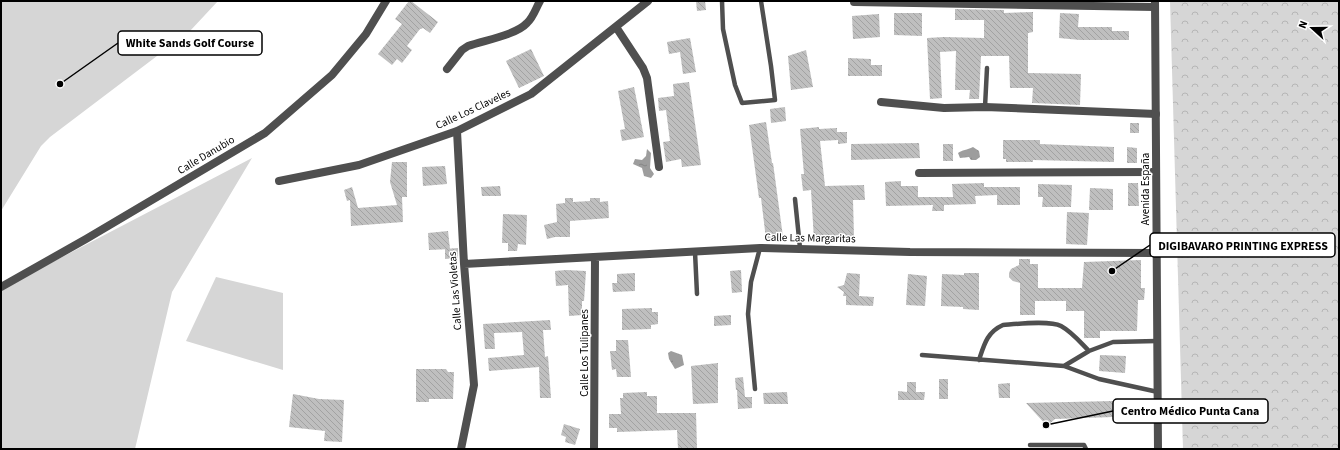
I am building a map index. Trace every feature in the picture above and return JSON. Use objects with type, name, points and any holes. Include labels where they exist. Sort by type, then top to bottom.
[{"type":"street","name":"Calle Danubio","points":[[1,287],[86,239],[265,133],[332,75],[366,34],[386,1]]},
{"type":"street","points":[[447,69],[462,50],[468,46],[518,30],[523,27],[531,18],[540,1]]},
{"type":"street","name":"Calle Los Claveles","points":[[279,182],[359,165],[457,131],[531,94],[648,1]]},
{"type":"street","points":[[854,2],[1155,4]]},
{"type":"street","name":"Avenida España","points":[[1155,4],[1158,449]]},
{"type":"street","points":[[616,27],[643,68],[647,78],[660,167]]},
{"type":"street","points":[[882,102],[944,108],[985,107],[1156,114]]},
{"type":"street","name":"Calle Las Violetas","points":[[457,131],[464,264],[474,385],[461,449]]},
{"type":"street","points":[[918,173],[1156,172]]},
{"type":"street","name":"Calle Las Margaritas","points":[[464,264],[760,248],[910,252],[1157,253]]},
{"type":"street","name":"Calle Los Tulipanes","points":[[594,449],[595,257]]},
{"type":"lane","points":[[722,1],[723,29],[735,85],[742,103],[775,100],[761,1]]},
{"type":"lane","points":[[985,107],[987,68]]},
{"type":"lane","points":[[795,199],[800,248]]},
{"type":"lane","points":[[755,389],[748,314],[750,282],[760,248]]},
{"type":"lane","points":[[695,252],[697,294]]},
{"type":"lane","points":[[979,360],[987,338],[995,328],[1002,325],[1051,323],[1060,325],[1070,332],[1089,351]]},
{"type":"lane","points":[[1064,366],[1089,351],[1113,342],[1157,341]]},
{"type":"lane","points":[[922,355],[1064,366],[1099,379],[1158,392]]},
{"type":"lane","points":[[1030,445],[1084,445],[1086,449]]},
{"type":"green space","points":[[1,1],[218,1],[190,31],[50,137],[41,146],[1,211]]},
{"type":"green space","points":[[1170,1],[1339,1],[1339,449],[1183,449]]},
{"type":"green space","points":[[252,158],[172,292],[135,449],[1,449],[1,289]]},
{"type":"green space","points":[[216,277],[283,293],[283,370],[186,341]]},
{"type":"water","points":[[973,147],[979,151],[980,157],[976,160],[971,160],[969,157],[960,158],[958,153]]},
{"type":"water","points":[[647,149],[651,153],[650,168],[654,174],[651,178],[644,176],[642,168],[633,164],[635,159],[642,160],[646,156]]},
{"type":"water","points":[[671,351],[682,355],[684,365],[675,369],[669,359],[668,353]]},
{"type":"building","points":[[409,1],[438,22],[430,33],[423,28],[420,29],[407,46],[412,50],[402,63],[397,59],[392,65],[378,54],[402,24],[395,19]]},
{"type":"building","points":[[696,1],[705,1],[706,10],[697,11]]},
{"type":"building","points":[[955,9],[1004,10],[1004,13],[1033,12],[1033,32],[1028,33],[1028,73],[1081,74],[1080,105],[1032,103],[1033,88],[1010,88],[1009,56],[981,56],[979,99],[969,99],[970,90],[955,90],[956,51],[940,52],[942,98],[930,99],[927,38],[984,38],[984,20],[955,20]]},
{"type":"building","points":[[894,13],[922,13],[922,36],[894,35]]},
{"type":"building","points":[[1060,13],[1079,14],[1078,27],[1112,27],[1112,31],[1129,31],[1129,40],[1080,40],[1059,38]]},
{"type":"building","points":[[879,14],[880,37],[853,39],[852,16]]},
{"type":"building","points":[[690,38],[696,72],[683,74],[680,52],[669,54],[667,42]]},
{"type":"building","points":[[531,49],[544,76],[519,88],[506,61]]},
{"type":"building","points":[[806,50],[813,87],[791,90],[788,56]]},
{"type":"building","points":[[848,58],[871,59],[871,65],[882,65],[882,76],[848,76]]},
{"type":"building","points":[[689,82],[701,165],[682,167],[681,159],[666,162],[663,142],[670,141],[666,110],[659,111],[658,98],[674,96],[673,84]]},
{"type":"building","points":[[634,87],[644,137],[622,141],[620,130],[625,129],[618,91]]},
{"type":"building","points":[[785,107],[786,121],[771,123],[770,109]]},
{"type":"building","points":[[766,122],[783,237],[766,239],[749,125]]},
{"type":"building","points":[[1130,123],[1139,123],[1139,133],[1130,133]]},
{"type":"building","points":[[819,127],[819,129],[837,128],[837,132],[847,132],[847,143],[838,144],[838,140],[820,141],[825,186],[864,185],[865,200],[853,200],[854,237],[833,238],[833,240],[814,240],[811,190],[803,191],[801,174],[804,174],[800,129]]},
{"type":"building","points":[[1003,140],[1040,140],[1040,144],[1114,147],[1114,162],[1033,160],[1033,162],[1006,162],[1006,159],[1003,159]]},
{"type":"building","points":[[919,143],[920,158],[851,160],[851,144]]},
{"type":"building","points":[[943,144],[953,144],[953,161],[943,161]]},
{"type":"building","points":[[1127,147],[1137,148],[1137,163],[1127,163]]},
{"type":"building","points":[[392,162],[407,162],[407,197],[402,197],[403,222],[351,226],[350,200],[347,201],[344,190],[352,187],[358,208],[397,205],[390,182]]},
{"type":"building","points":[[445,166],[447,184],[423,186],[422,167]]},
{"type":"building","points":[[901,181],[901,186],[918,186],[918,197],[953,197],[952,184],[984,183],[984,187],[1020,187],[1020,205],[997,205],[997,195],[975,196],[976,204],[944,205],[944,211],[932,211],[933,205],[886,206],[885,182]]},
{"type":"building","points":[[1128,183],[1138,183],[1139,206],[1128,206]]},
{"type":"building","points":[[1038,184],[1072,185],[1071,207],[1042,207],[1043,197],[1038,197]]},
{"type":"building","points":[[500,186],[501,196],[482,196],[481,187]]},
{"type":"building","points":[[1090,188],[1113,189],[1113,210],[1089,210]]},
{"type":"building","points":[[565,198],[573,198],[573,202],[590,201],[590,198],[600,198],[600,202],[608,201],[609,218],[570,221],[570,237],[555,237],[547,239],[544,225],[557,222],[556,204],[565,203]]},
{"type":"building","points":[[1067,212],[1089,213],[1087,245],[1066,244]]},
{"type":"building","points":[[503,214],[527,215],[526,245],[518,244],[517,251],[508,251],[508,243],[502,243]]},
{"type":"building","points":[[448,231],[450,249],[429,250],[428,233]]},
{"type":"building","points":[[458,248],[458,258],[445,259],[445,249]]},
{"type":"building","points":[[1019,259],[1030,259],[1030,264],[1038,264],[1038,288],[1082,288],[1084,262],[1141,260],[1141,288],[1145,288],[1144,300],[1138,300],[1137,331],[1100,331],[1100,338],[1084,338],[1084,311],[1066,311],[1066,301],[1035,301],[1035,315],[1020,315],[1020,283],[1013,281],[1009,277],[1011,269],[1019,265]]},
{"type":"building","points":[[741,270],[742,292],[732,293],[730,271]]},
{"type":"building","points":[[555,271],[586,271],[584,301],[582,301],[582,315],[569,316],[568,285],[556,286]]},
{"type":"building","points":[[635,273],[635,291],[613,292],[612,283],[617,283],[617,274]]},
{"type":"building","points":[[847,273],[860,274],[859,296],[874,297],[873,306],[846,305],[846,296],[843,296],[844,292],[837,287],[844,285]]},
{"type":"building","points":[[964,273],[979,273],[979,310],[963,309],[963,307],[941,306],[942,274],[964,275]]},
{"type":"building","points":[[908,274],[927,276],[925,306],[906,305]]},
{"type":"building","points":[[652,308],[652,312],[658,312],[658,324],[651,325],[651,329],[622,330],[622,309]]},
{"type":"building","points":[[731,315],[731,325],[714,326],[714,316]]},
{"type":"building","points":[[550,320],[551,330],[543,330],[545,357],[548,356],[551,398],[540,398],[539,367],[489,371],[488,358],[524,355],[522,332],[494,333],[495,349],[485,349],[483,324]]},
{"type":"building","points":[[616,340],[628,340],[631,377],[617,377],[616,369],[612,370],[610,351],[616,351]]},
{"type":"building","points":[[1100,355],[1126,356],[1125,373],[1099,371]]},
{"type":"building","points":[[718,363],[718,403],[693,404],[691,366]]},
{"type":"building","points":[[416,369],[446,369],[448,372],[454,372],[453,399],[429,399],[429,402],[416,402]]},
{"type":"building","points":[[743,377],[745,397],[752,397],[752,408],[738,409],[735,378]]},
{"type":"building","points":[[939,379],[948,379],[948,399],[939,399]]},
{"type":"building","points":[[907,382],[916,382],[916,392],[925,392],[924,400],[898,400],[898,391],[907,392]]},
{"type":"building","points":[[1010,383],[1010,398],[999,398],[998,384]]},
{"type":"building","points":[[647,392],[647,396],[657,396],[657,413],[696,413],[697,449],[678,449],[677,430],[617,432],[617,428],[609,428],[609,414],[621,414],[620,398],[623,398],[623,393]]},
{"type":"building","points":[[787,392],[788,404],[764,404],[763,393]]},
{"type":"building","points":[[293,394],[319,399],[344,400],[342,442],[324,441],[325,431],[289,427]]},
{"type":"building","points":[[1113,401],[1113,417],[1055,419],[1047,426],[1026,403]]},
{"type":"building","points":[[564,424],[580,429],[575,445],[565,442],[566,437],[561,435]]},
{"type":"place","name":"White Sands Golf Course","points":[[60,84]]},
{"type":"place","name":"DIGIBAVARO PRINTING EXPRESS","points":[[1112,271]]},
{"type":"place","name":"Centro Médico Punta Cana","points":[[1046,425]]}]
